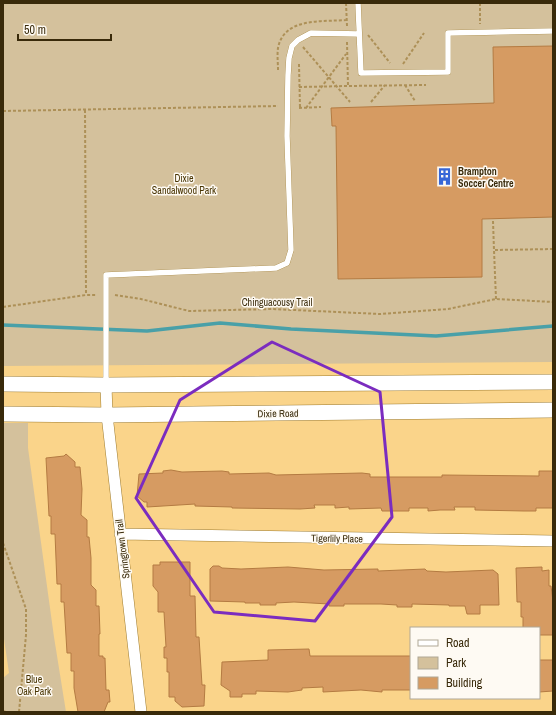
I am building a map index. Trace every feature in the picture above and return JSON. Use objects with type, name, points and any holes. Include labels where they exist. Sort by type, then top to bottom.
[{"type":"main road","points":[[3,384],[106,386],[553,382]]},
{"type":"main road","name":"Dixie Road","points":[[3,414],[107,416],[553,410]]},
{"type":"street","name":"Springtown Trail","points":[[106,386],[107,416],[141,712]]},
{"type":"street","name":"Tigerlily Place","points":[[120,534],[553,541]]},
{"type":"lane","points":[[358,3],[361,73],[448,72],[448,32],[553,31]]},
{"type":"lane","points":[[106,386],[106,275],[276,268],[287,263],[291,250],[288,108],[289,58],[292,46],[298,40],[311,33],[359,34]]},
{"type":"path","points":[[278,71],[278,49],[281,39],[288,30],[305,23],[346,20]]},
{"type":"path","points":[[288,30],[304,46],[350,102]]},
{"type":"path","points":[[368,34],[397,72],[415,101]]},
{"type":"path","points":[[340,43],[347,43]]},
{"type":"path","points":[[300,52],[304,46]]},
{"type":"path","points":[[306,108],[347,53]]},
{"type":"path","points":[[299,56],[300,108]]},
{"type":"path","points":[[299,87],[348,86]]},
{"type":"path","points":[[278,100],[278,107]]},
{"type":"path","points":[[3,111],[321,107]]},
{"type":"path","points":[[85,110],[86,295]]},
{"type":"path","points":[[493,221],[496,299]]},
{"type":"path","points":[[494,250],[553,249]]},
{"type":"path","name":"Chinguacousy Trail","points":[[3,307],[86,295],[106,295],[141,299],[189,311],[272,309],[380,314],[448,309],[496,299],[553,302]]},
{"type":"path","points":[[3,543],[26,609],[26,635],[19,712]]},
{"type":"highlighted area","points":[[272,342],[380,392],[392,517],[315,621],[214,612],[136,498],[180,400]]},
{"type":"green space","name":"Dixie Sandalwood Park","points":[[3,3],[553,3],[553,362],[3,366]]},
{"type":"green space","name":"Blue Oak Park","points":[[3,423],[28,423],[28,448],[66,712],[3,712],[3,678],[9,673],[3,632]]},
{"type":"building","name":"Brampton Soccer Centre","points":[[553,46],[553,217],[482,219],[482,277],[338,279],[336,126],[332,126],[331,108],[494,103],[493,47]]},
{"type":"building","points":[[66,454],[75,462],[75,467],[80,467],[82,489],[81,515],[87,520],[87,537],[89,537],[91,558],[91,585],[96,590],[96,606],[99,606],[99,656],[103,656],[103,658],[105,658],[106,690],[109,690],[110,702],[108,702],[104,712],[78,712],[74,688],[74,671],[71,671],[71,653],[67,653],[64,602],[61,602],[61,584],[57,584],[55,534],[51,534],[51,516],[49,516],[46,458],[64,456]]},
{"type":"building","points":[[171,470],[182,472],[222,471],[229,472],[229,474],[269,473],[276,475],[362,473],[370,474],[370,477],[442,477],[442,475],[539,476],[539,471],[553,471],[553,508],[536,508],[536,511],[524,511],[475,510],[475,507],[454,507],[455,510],[428,511],[428,508],[409,508],[409,511],[382,511],[381,508],[335,508],[335,505],[314,505],[315,508],[300,509],[232,508],[195,506],[195,504],[147,507],[147,502],[144,502],[137,496],[139,474],[163,473],[163,471]]},
{"type":"building","points":[[160,562],[190,562],[190,596],[195,596],[196,637],[199,637],[202,685],[205,685],[204,706],[182,707],[175,701],[175,697],[169,697],[169,672],[167,672],[167,658],[164,658],[164,647],[166,647],[164,612],[158,612],[158,592],[153,586],[153,565],[160,565]]},
{"type":"building","points":[[213,566],[241,569],[288,567],[324,570],[378,569],[378,571],[425,569],[427,571],[446,572],[493,570],[498,574],[499,605],[480,605],[480,614],[467,614],[465,606],[449,605],[412,604],[412,607],[397,607],[397,605],[381,604],[344,604],[344,606],[329,606],[329,604],[294,602],[276,603],[276,605],[260,605],[260,603],[210,601],[210,569]]},
{"type":"building","points":[[542,567],[542,571],[549,570],[549,586],[551,586],[553,601],[553,635],[540,635],[540,627],[523,627],[521,602],[517,602],[516,568]]},
{"type":"building","points":[[309,649],[310,656],[410,656],[410,690],[382,690],[382,692],[361,690],[323,692],[323,687],[302,688],[302,690],[288,692],[256,691],[256,694],[242,694],[242,697],[230,697],[230,691],[221,685],[222,662],[268,660],[268,650]]},
{"type":"building","points":[[540,660],[553,660],[553,691],[540,692]]},
{"type":"waterway","points":[[3,325],[147,331],[220,323],[291,329],[436,336],[553,326]]},
{"type":"place","name":"Brampton Soccer Centre","points":[[445,177]]}]
